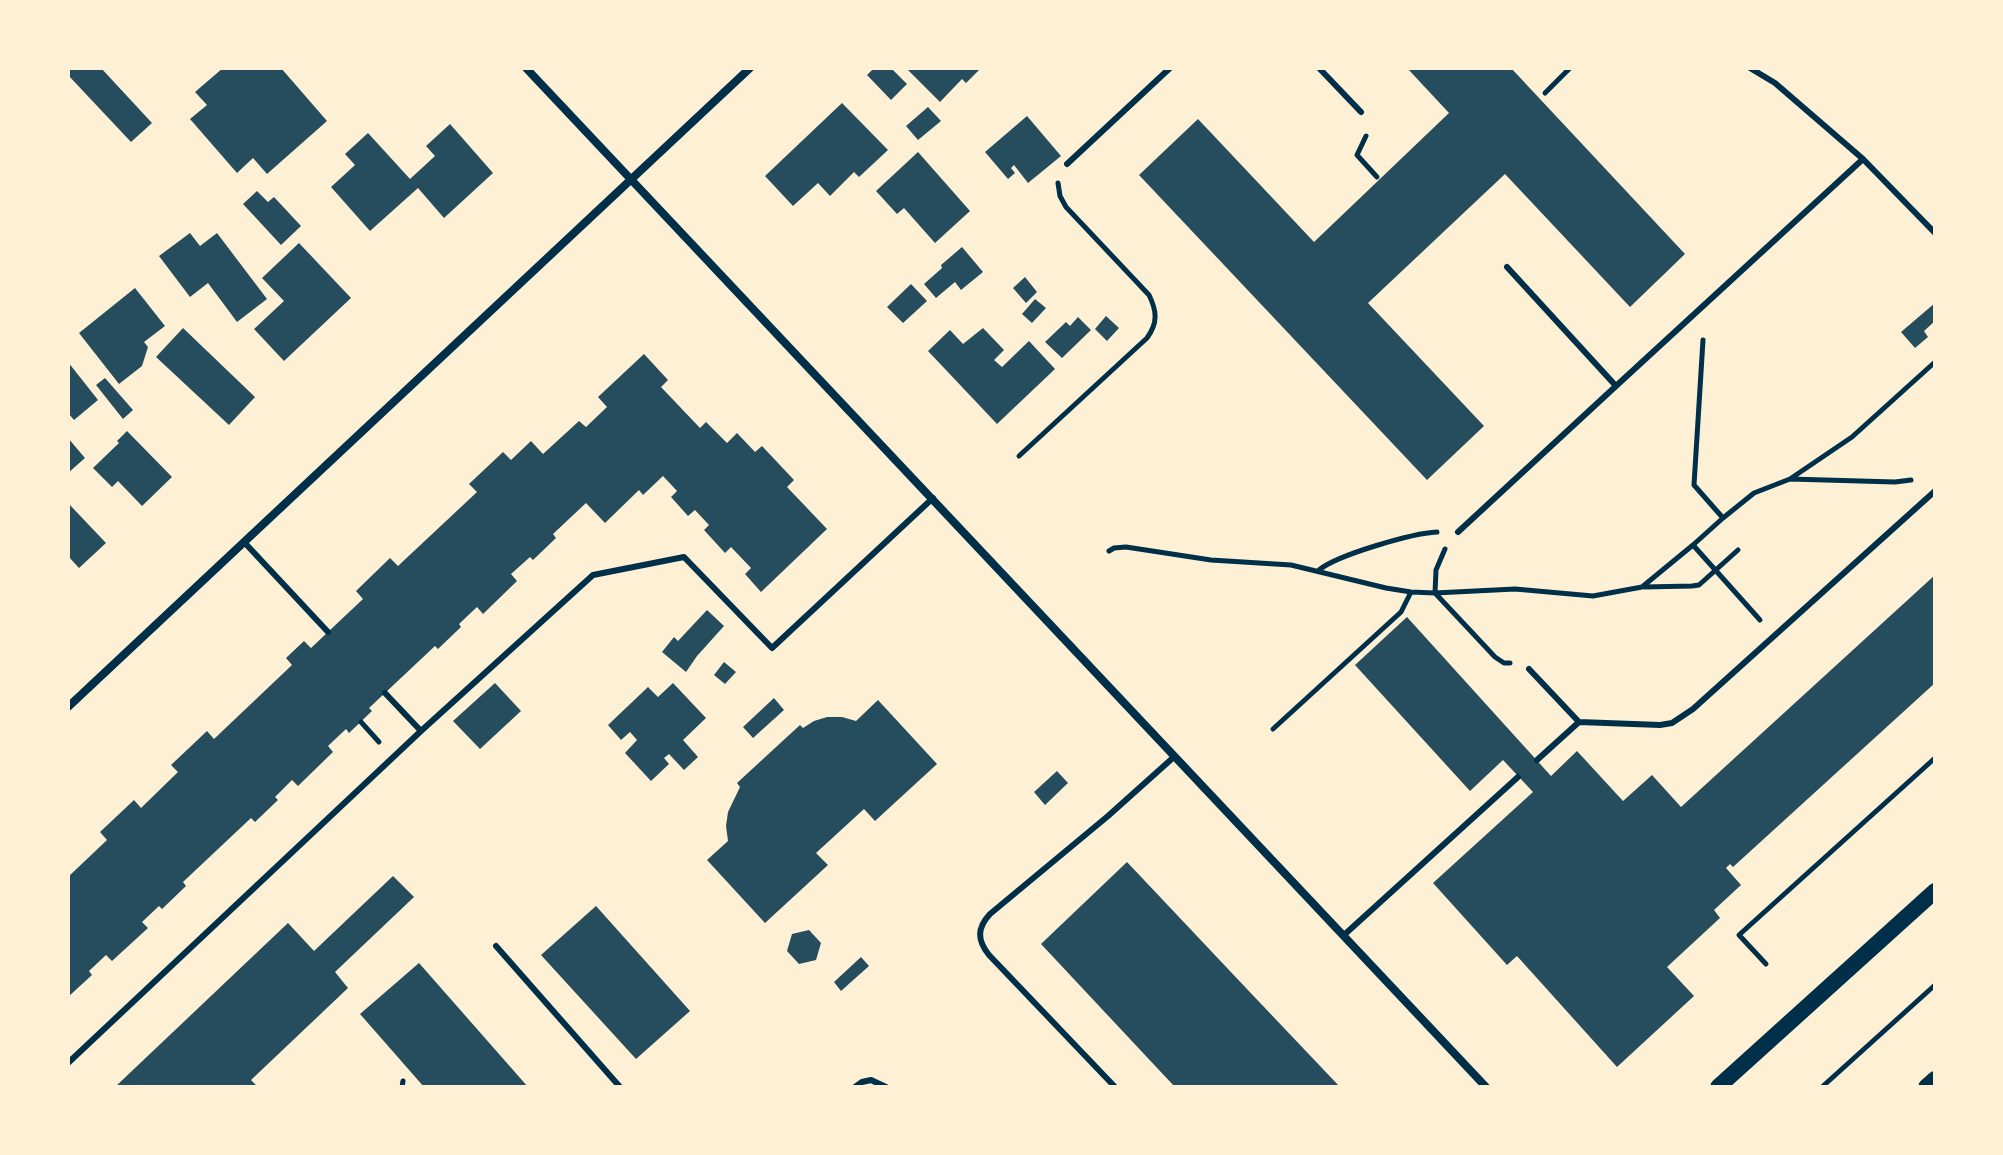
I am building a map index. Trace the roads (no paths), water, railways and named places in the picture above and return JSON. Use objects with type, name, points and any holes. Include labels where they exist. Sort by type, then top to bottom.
[{"type":"main road","points":[[1718,1087],[1935,891]]},
{"type":"main road","points":[[1926,1087],[1935,1079]]},
{"type":"street","points":[[526,68],[1486,1087]]},
{"type":"street","points":[[68,707],[750,68]]},
{"type":"lane","points":[[1067,164],[1170,68]]},
{"type":"lane","points":[[1319,68],[1361,112]]},
{"type":"lane","points":[[1750,68],[1775,83],[1863,159],[1935,233]]},
{"type":"lane","points":[[1458,532],[1863,159]]},
{"type":"lane","points":[[1507,267],[1616,386]]},
{"type":"lane","points":[[1529,669],[1579,722],[1672,723],[1693,709],[1935,491]]},
{"type":"lane","points":[[68,1063],[421,731],[593,575],[684,557],[772,648],[933,498]]},
{"type":"lane","points":[[244,542],[328,632]]},
{"type":"lane","points":[[385,693],[421,731]]},
{"type":"lane","points":[[1537,760],[1579,722]]},
{"type":"lane","points":[[1115,1087],[989,955],[982,946],[979,934],[982,922],[990,914],[1175,756]]},
{"type":"lane","points":[[1344,935],[1518,777]]},
{"type":"lane","points":[[496,946],[620,1087]]},
{"type":"lane","points":[[855,1087],[871,1080],[886,1087]]}]
